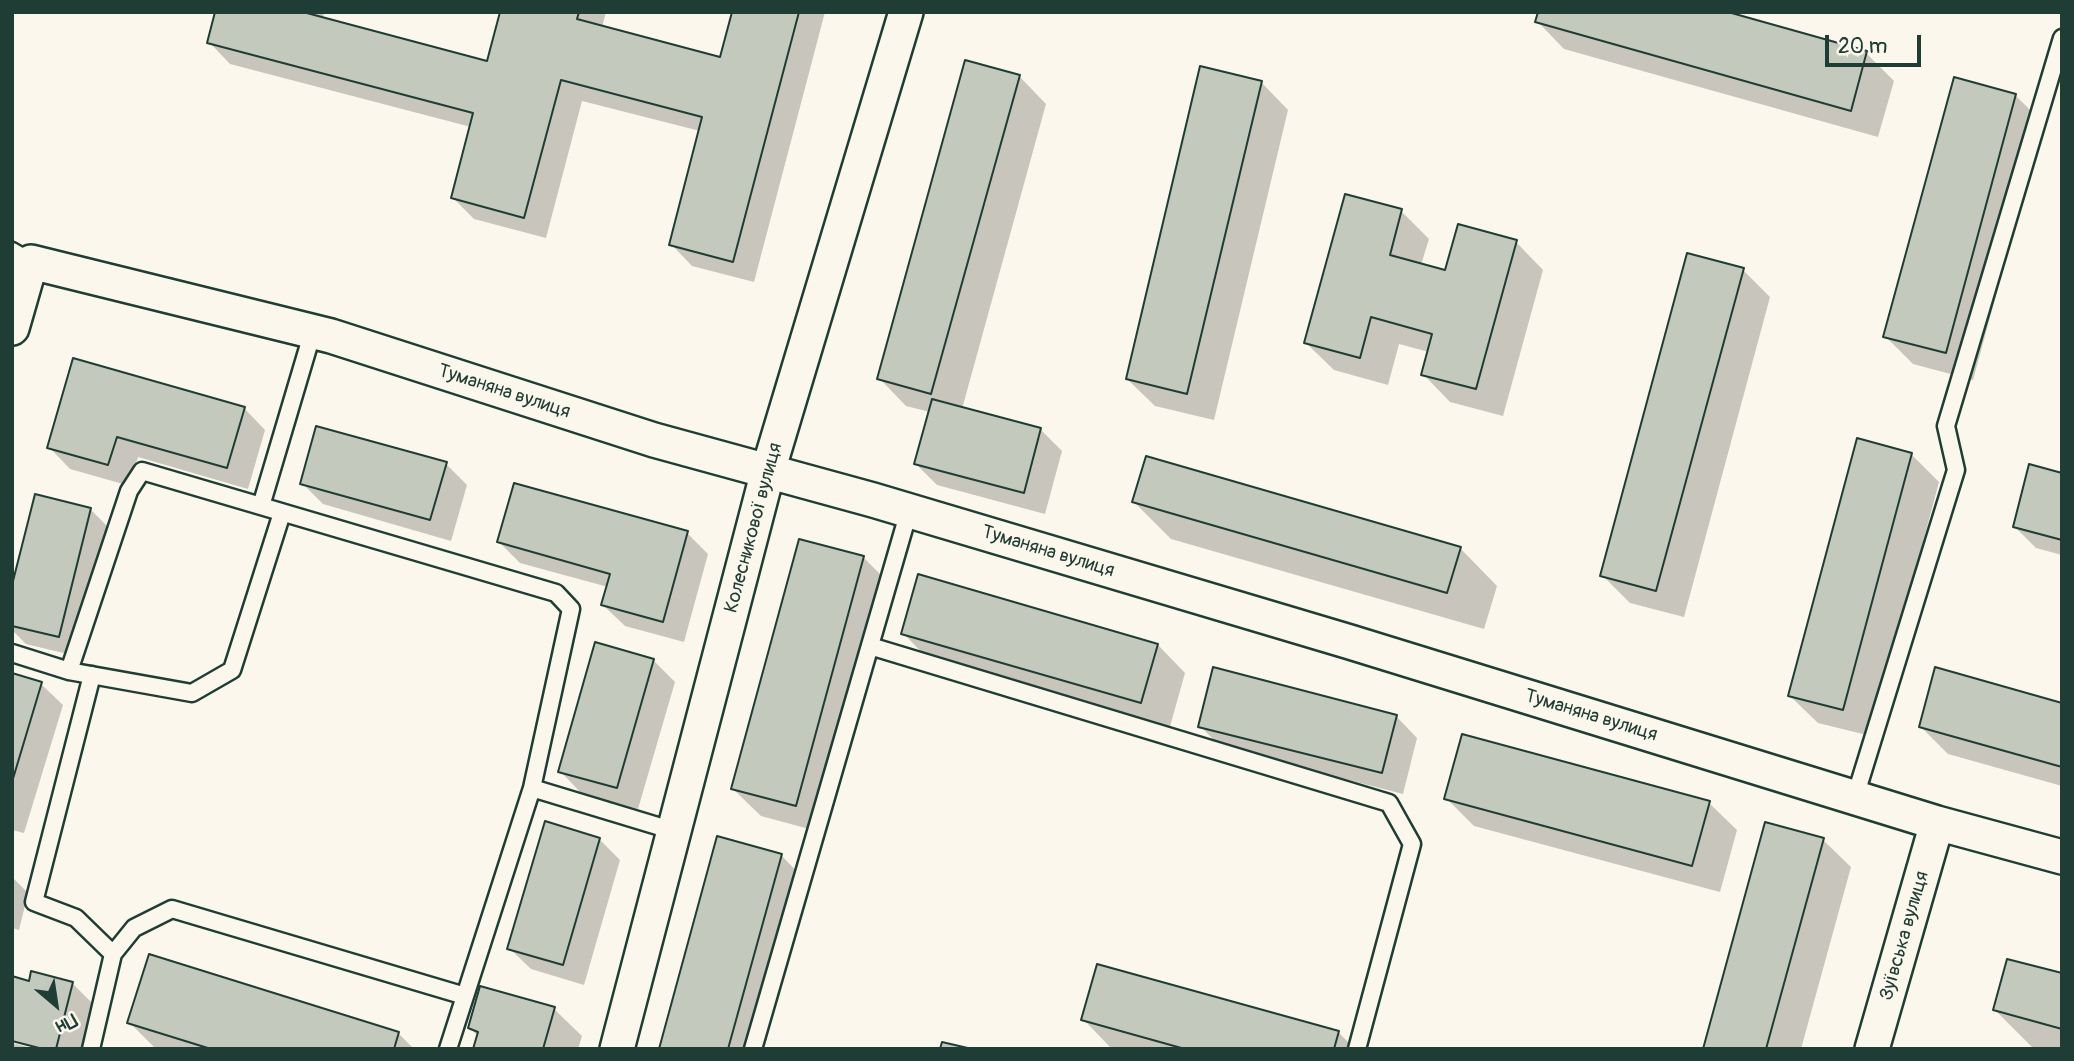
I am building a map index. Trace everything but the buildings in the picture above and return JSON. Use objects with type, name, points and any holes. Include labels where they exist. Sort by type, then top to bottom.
[{"type":"street","name":"Колесникової вулиця","points":[[617,1049],[768,471],[906,12]]},
{"type":"street","name":"Туманяна вулиця","points":[[21,257],[313,331],[654,440],[909,511],[1337,638],[1937,823],[2062,857]]},
{"type":"street","points":[[12,328],[21,257]]},
{"type":"street","name":"Зуївська вулиця","points":[[1872,1049],[1937,823]]},
{"type":"lane","points":[[1855,797],[1956,470],[1946,426],[2062,38]]},
{"type":"lane","points":[[261,506],[313,331]]},
{"type":"lane","points":[[69,671],[128,491],[142,471],[556,593],[571,609],[532,788],[448,1049]]},
{"type":"lane","points":[[753,1049],[909,511]]},
{"type":"lane","points":[[12,653],[69,671],[192,693],[232,670],[282,513]]},
{"type":"lane","points":[[870,646],[1389,803],[1412,845],[1357,1049]]},
{"type":"lane","points":[[92,675],[34,902],[76,918],[113,954]]},
{"type":"lane","points":[[532,788],[674,831]]},
{"type":"lane","points":[[90,1049],[113,954],[134,928],[172,909],[465,996]]}]
